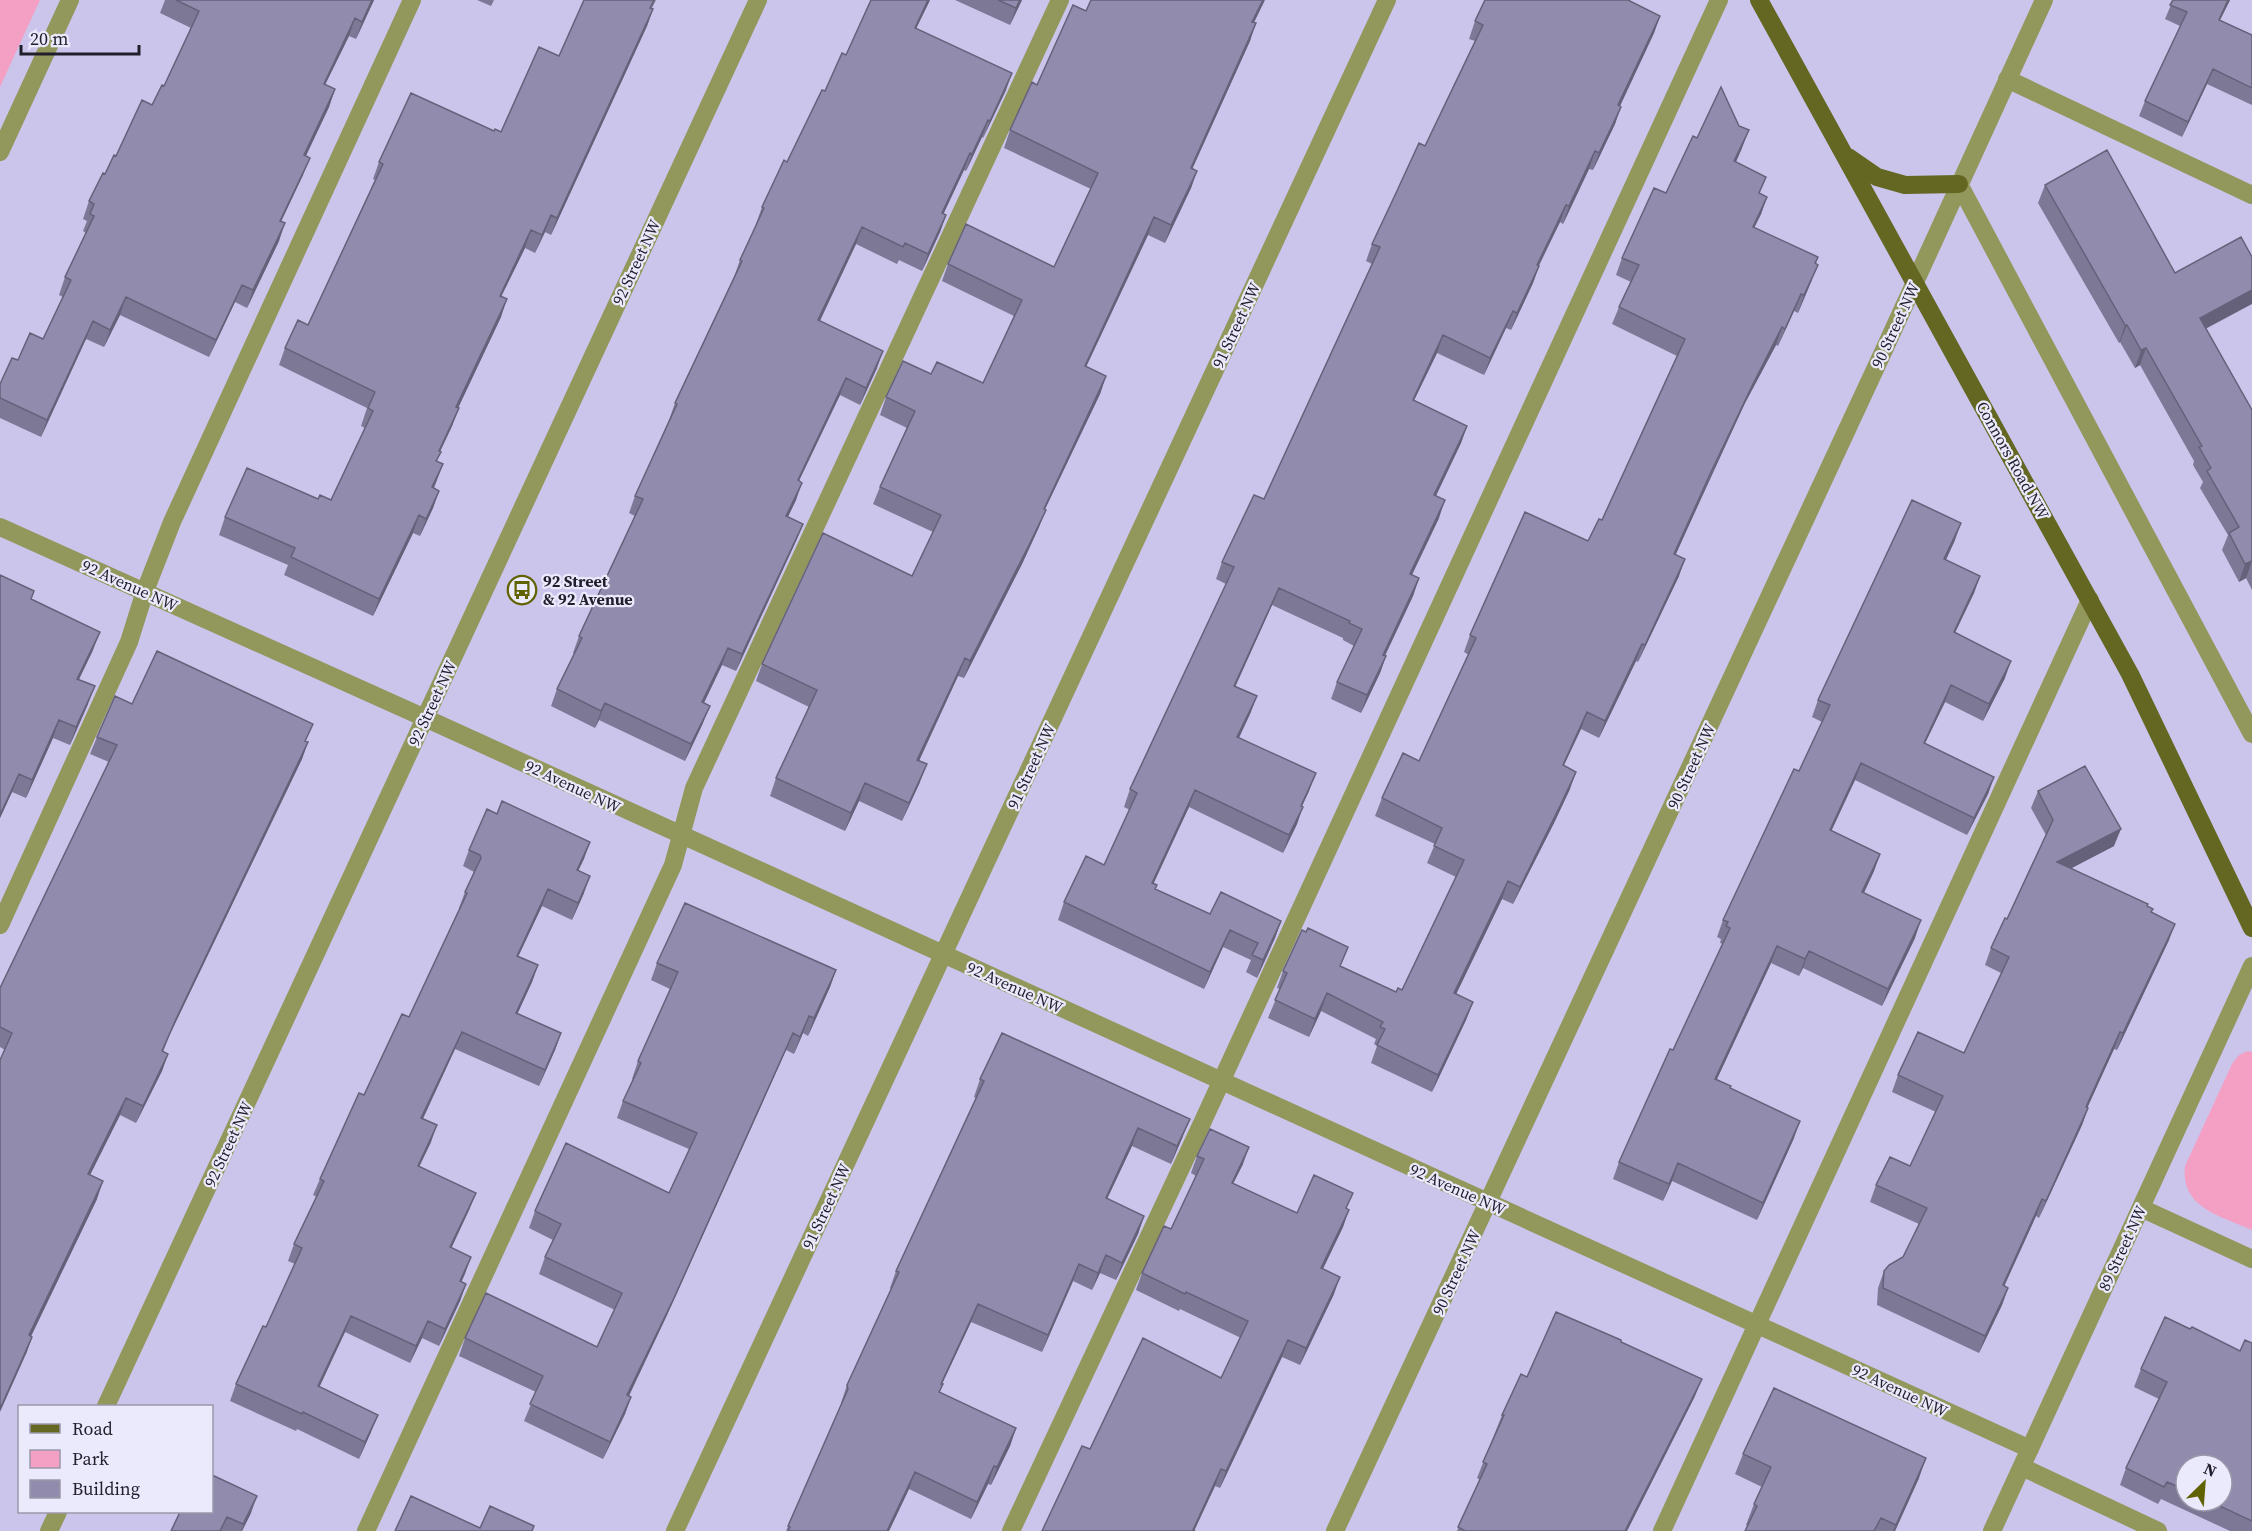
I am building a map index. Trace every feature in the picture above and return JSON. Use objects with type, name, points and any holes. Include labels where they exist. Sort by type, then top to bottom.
[{"type":"main road","name":"Connors Road NW","points":[[1759,0],[2130,674],[2252,928]]},
{"type":"main road","points":[[1844,154],[1877,177],[1905,185],[1959,184]]},
{"type":"street","points":[[0,152],[70,0]]},
{"type":"street","points":[[0,925],[129,642],[145,591],[177,511],[412,0]]},
{"type":"street","name":"92 Street NW","points":[[107,1405],[758,0]]},
{"type":"street","points":[[366,1531],[673,864],[694,788],[1060,0]]},
{"type":"street","name":"91 Street NW","points":[[675,1531],[1387,0]]},
{"type":"street","points":[[1011,1531],[1222,1080],[1719,0]]},
{"type":"street","name":"90 Street NW","points":[[1335,1531],[1915,282],[2043,0]]},
{"type":"street","points":[[2007,80],[2252,195]]},
{"type":"street","points":[[1959,184],[2252,734]]},
{"type":"street","name":"92 Avenue NW","points":[[0,527],[425,718],[2030,1449]]},
{"type":"street","points":[[1662,1531],[2090,600]]},
{"type":"street","name":"89 Street NW","points":[[1992,1531],[2252,966]]},
{"type":"street","points":[[2141,1208],[2252,1259]]},
{"type":"street","points":[[2022,1467],[2158,1531]]},
{"type":"street","points":[[49,1531],[58,1513]]},
{"type":"green space","points":[[0,0],[40,0],[0,87]]},
{"type":"green space","points":[[2248,1051],[2252,1052],[2252,1230],[2205,1208],[2189,1192],[2185,1180],[2185,1166],[2232,1064],[2239,1055]]},
{"type":"building","points":[[176,0],[372,0],[362,22],[355,18],[324,84],[335,89],[304,155],[310,158],[280,221],[285,223],[253,290],[242,285],[216,340],[126,297],[110,330],[93,321],[47,420],[0,398],[0,384],[12,358],[18,360],[30,333],[43,339],[71,280],[65,277],[94,216],[90,214],[94,204],[89,201],[103,173],[105,174],[114,155],[116,156],[142,100],[152,105],[162,85],[164,86],[199,11]]},
{"type":"building","points":[[584,0],[654,0],[650,8],[653,9],[557,218],[551,215],[542,235],[531,230],[500,296],[507,299],[456,407],[459,408],[439,451],[441,452],[436,461],[443,464],[432,487],[439,491],[426,519],[419,515],[379,599],[291,557],[295,548],[225,517],[247,468],[318,499],[320,495],[331,500],[373,411],[368,408],[375,392],[285,348],[298,320],[308,325],[383,164],[379,162],[411,93],[494,131],[495,129],[501,132],[539,47],[559,56]]},
{"type":"building","points":[[871,0],[928,0],[915,28],[1012,73],[942,213],[946,215],[928,254],[905,243],[903,247],[862,227],[818,320],[883,351],[866,388],[846,378],[798,480],[802,483],[786,516],[803,524],[742,654],[728,648],[702,702],[710,706],[691,744],[605,703],[601,711],[557,689],[582,638],[579,636],[643,499],[635,496],[677,404],[675,403],[742,261],[740,260],[764,208],[762,207],[784,160],[787,162],[822,90],[825,91],[842,53],[846,55]]},
{"type":"building","points":[[998,0],[1020,0],[1016,8]]},
{"type":"building","points":[[1091,0],[1263,0],[1252,22],[1256,23],[1191,168],[1197,171],[1171,225],[1154,217],[1085,366],[1106,376],[1028,547],[970,661],[965,658],[917,760],[927,764],[909,803],[865,783],[851,813],[776,778],[817,690],[762,664],[823,533],[912,576],[941,515],[880,487],[915,411],[886,397],[903,361],[931,374],[937,362],[983,383],[1022,300],[948,264],[966,224],[1054,267],[1098,173],[1010,130],[1032,82],[1037,85],[1073,5],[1086,11]]},
{"type":"building","points":[[1485,0],[1628,0],[1660,16],[1618,105],[1621,107],[1599,153],[1595,151],[1569,206],[1566,205],[1517,313],[1513,311],[1490,358],[1443,335],[1413,400],[1467,426],[1434,495],[1445,500],[1410,574],[1419,578],[1367,695],[1337,682],[1362,629],[1349,623],[1350,621],[1279,588],[1234,686],[1257,696],[1237,737],[1316,773],[1301,806],[1303,807],[1289,835],[1195,790],[1152,883],[1157,885],[1155,889],[1210,914],[1221,892],[1281,921],[1263,960],[1252,955],[1258,943],[1230,930],[1210,972],[1064,902],[1086,856],[1104,865],[1137,793],[1130,789],[1234,567],[1222,562],[1254,495],[1264,499],[1380,247],[1372,244],[1419,143],[1425,146],[1483,25],[1475,21]]},
{"type":"building","points":[[2173,0],[2228,0],[2219,20],[2252,35],[2252,88],[2213,69],[2188,122],[2145,101],[2187,12],[2170,5]]},
{"type":"building","points":[[1721,87],[1739,126],[1749,130],[1734,161],[1766,177],[1759,193],[1767,197],[1753,227],[1818,257],[1815,263],[1818,265],[1804,295],[1801,294],[1785,329],[1782,327],[1711,472],[1674,554],[1685,559],[1645,645],[1642,644],[1605,721],[1587,712],[1563,765],[1576,772],[1560,806],[1520,887],[1508,881],[1454,993],[1473,1002],[1438,1075],[1377,1045],[1385,1029],[1380,1027],[1383,1022],[1327,993],[1315,1019],[1275,1000],[1287,973],[1283,971],[1302,930],[1306,932],[1308,928],[1348,947],[1340,966],[1396,992],[1398,988],[1402,990],[1464,860],[1434,846],[1442,828],[1382,798],[1403,753],[1419,761],[1476,638],[1470,635],[1525,512],[1588,541],[1599,519],[1602,520],[1685,339],[1619,307],[1639,265],[1622,258],[1654,188],[1666,193],[1693,136],[1697,138]]},
{"type":"building","points":[[2107,150],[2175,273],[2241,237],[2252,257],[2252,290],[2200,318],[2252,410],[2252,561],[2245,564],[2229,533],[2239,527],[2207,471],[2211,468],[2199,447],[2202,446],[2146,348],[2141,350],[2125,325],[2045,185]]},
{"type":"building","points":[[1912,500],[1961,523],[1944,559],[1980,576],[1954,632],[2011,661],[1989,704],[1951,685],[1924,743],[1994,777],[1974,818],[1861,763],[1830,830],[1880,854],[1862,892],[1921,920],[1888,989],[1809,951],[1805,959],[1777,946],[1715,1079],[1800,1121],[1763,1203],[1678,1163],[1669,1184],[1619,1162],[1670,1049],[1673,1050],[1730,928],[1726,926],[1728,922],[1723,920],[1794,769],[1799,771],[1830,705],[1818,700]]},
{"type":"building","points":[[0,575],[34,591],[31,599],[100,632],[77,679],[95,686],[76,727],[59,720],[32,780],[19,774],[0,815]]},
{"type":"building","points":[[157,651],[313,724],[305,741],[308,742],[177,1017],[162,1051],[168,1054],[143,1106],[126,1098],[88,1174],[103,1181],[29,1335],[32,1337],[0,1409],[0,1060],[12,1033],[0,1027],[0,988],[117,745],[97,737],[115,696],[132,704]]},
{"type":"building","points":[[2085,766],[2121,829],[2057,862],[2148,904],[2147,906],[2153,909],[2151,912],[2175,924],[2123,1033],[2120,1032],[2046,1201],[2042,1199],[2003,1285],[2008,1288],[1985,1336],[1883,1288],[1884,1271],[1889,1265],[1903,1257],[1927,1208],[1876,1185],[1890,1157],[1910,1166],[1943,1096],[1898,1075],[1918,1032],[1964,1053],[2009,957],[1991,948],[2053,820],[2038,791]]},
{"type":"building","points":[[502,801],[590,842],[577,870],[590,876],[578,903],[548,889],[517,956],[538,965],[516,1013],[561,1033],[545,1070],[462,1032],[421,1118],[437,1125],[418,1166],[476,1193],[450,1247],[471,1257],[460,1281],[466,1284],[445,1329],[428,1321],[416,1346],[351,1316],[318,1386],[378,1415],[365,1442],[303,1412],[302,1414],[236,1384],[263,1326],[266,1327],[302,1248],[294,1244],[324,1181],[320,1179],[359,1093],[364,1095],[402,1014],[409,1017],[467,893],[465,892],[481,858],[480,855],[469,850],[487,809],[497,814]]},
{"type":"building","points":[[685,903],[836,970],[814,1018],[809,1016],[800,1037],[793,1033],[674,1298],[627,1395],[631,1397],[610,1442],[530,1404],[543,1376],[465,1338],[486,1293],[597,1347],[622,1293],[545,1257],[561,1224],[535,1211],[566,1143],[669,1193],[697,1133],[623,1101],[641,1063],[638,1061],[678,972],[657,963]]},
{"type":"building","points":[[1002,1033],[1190,1119],[1177,1146],[1138,1128],[1106,1198],[1144,1216],[1122,1263],[1106,1255],[1098,1273],[1079,1264],[1048,1335],[978,1304],[939,1392],[1016,1428],[977,1502],[915,1472],[887,1531],[788,1531],[790,1527],[788,1526],[848,1389],[847,1385],[899,1272],[896,1271],[984,1081],[980,1079]]},
{"type":"building","points":[[1210,1129],[1249,1147],[1232,1183],[1297,1213],[1314,1175],[1353,1193],[1346,1208],[1349,1210],[1321,1268],[1340,1277],[1306,1348],[1288,1340],[1226,1471],[1221,1469],[1193,1530],[1195,1531],[1042,1531],[1082,1446],[1090,1449],[1143,1338],[1221,1378],[1248,1321],[1142,1273],[1164,1226],[1171,1229],[1204,1159],[1197,1156]]},
{"type":"building","points":[[1556,1312],[1702,1379],[1625,1531],[1465,1531],[1458,1527],[1487,1464],[1483,1462],[1504,1415],[1502,1415],[1521,1374],[1527,1377]]},
{"type":"building","points":[[2165,1317],[2190,1329],[2192,1327],[2240,1351],[2245,1340],[2252,1343],[2252,1521],[2234,1513],[2234,1453],[2174,1453],[2174,1485],[2167,1482],[2164,1487],[2126,1468],[2167,1382],[2141,1369]]},
{"type":"building","points":[[1774,1388],[1926,1458],[1896,1525],[1881,1518],[1874,1531],[1745,1531],[1757,1506],[1754,1504],[1771,1467],[1743,1454]]},
{"type":"building","points":[[213,1475],[257,1496],[243,1524],[227,1517],[220,1531],[171,1531],[180,1513],[213,1513]]},
{"type":"building","points":[[411,1496],[480,1528],[490,1506],[534,1526],[532,1531],[395,1531]]},
{"type":"place","name":"92 Street & 92 Avenue","points":[[522,590]]}]
